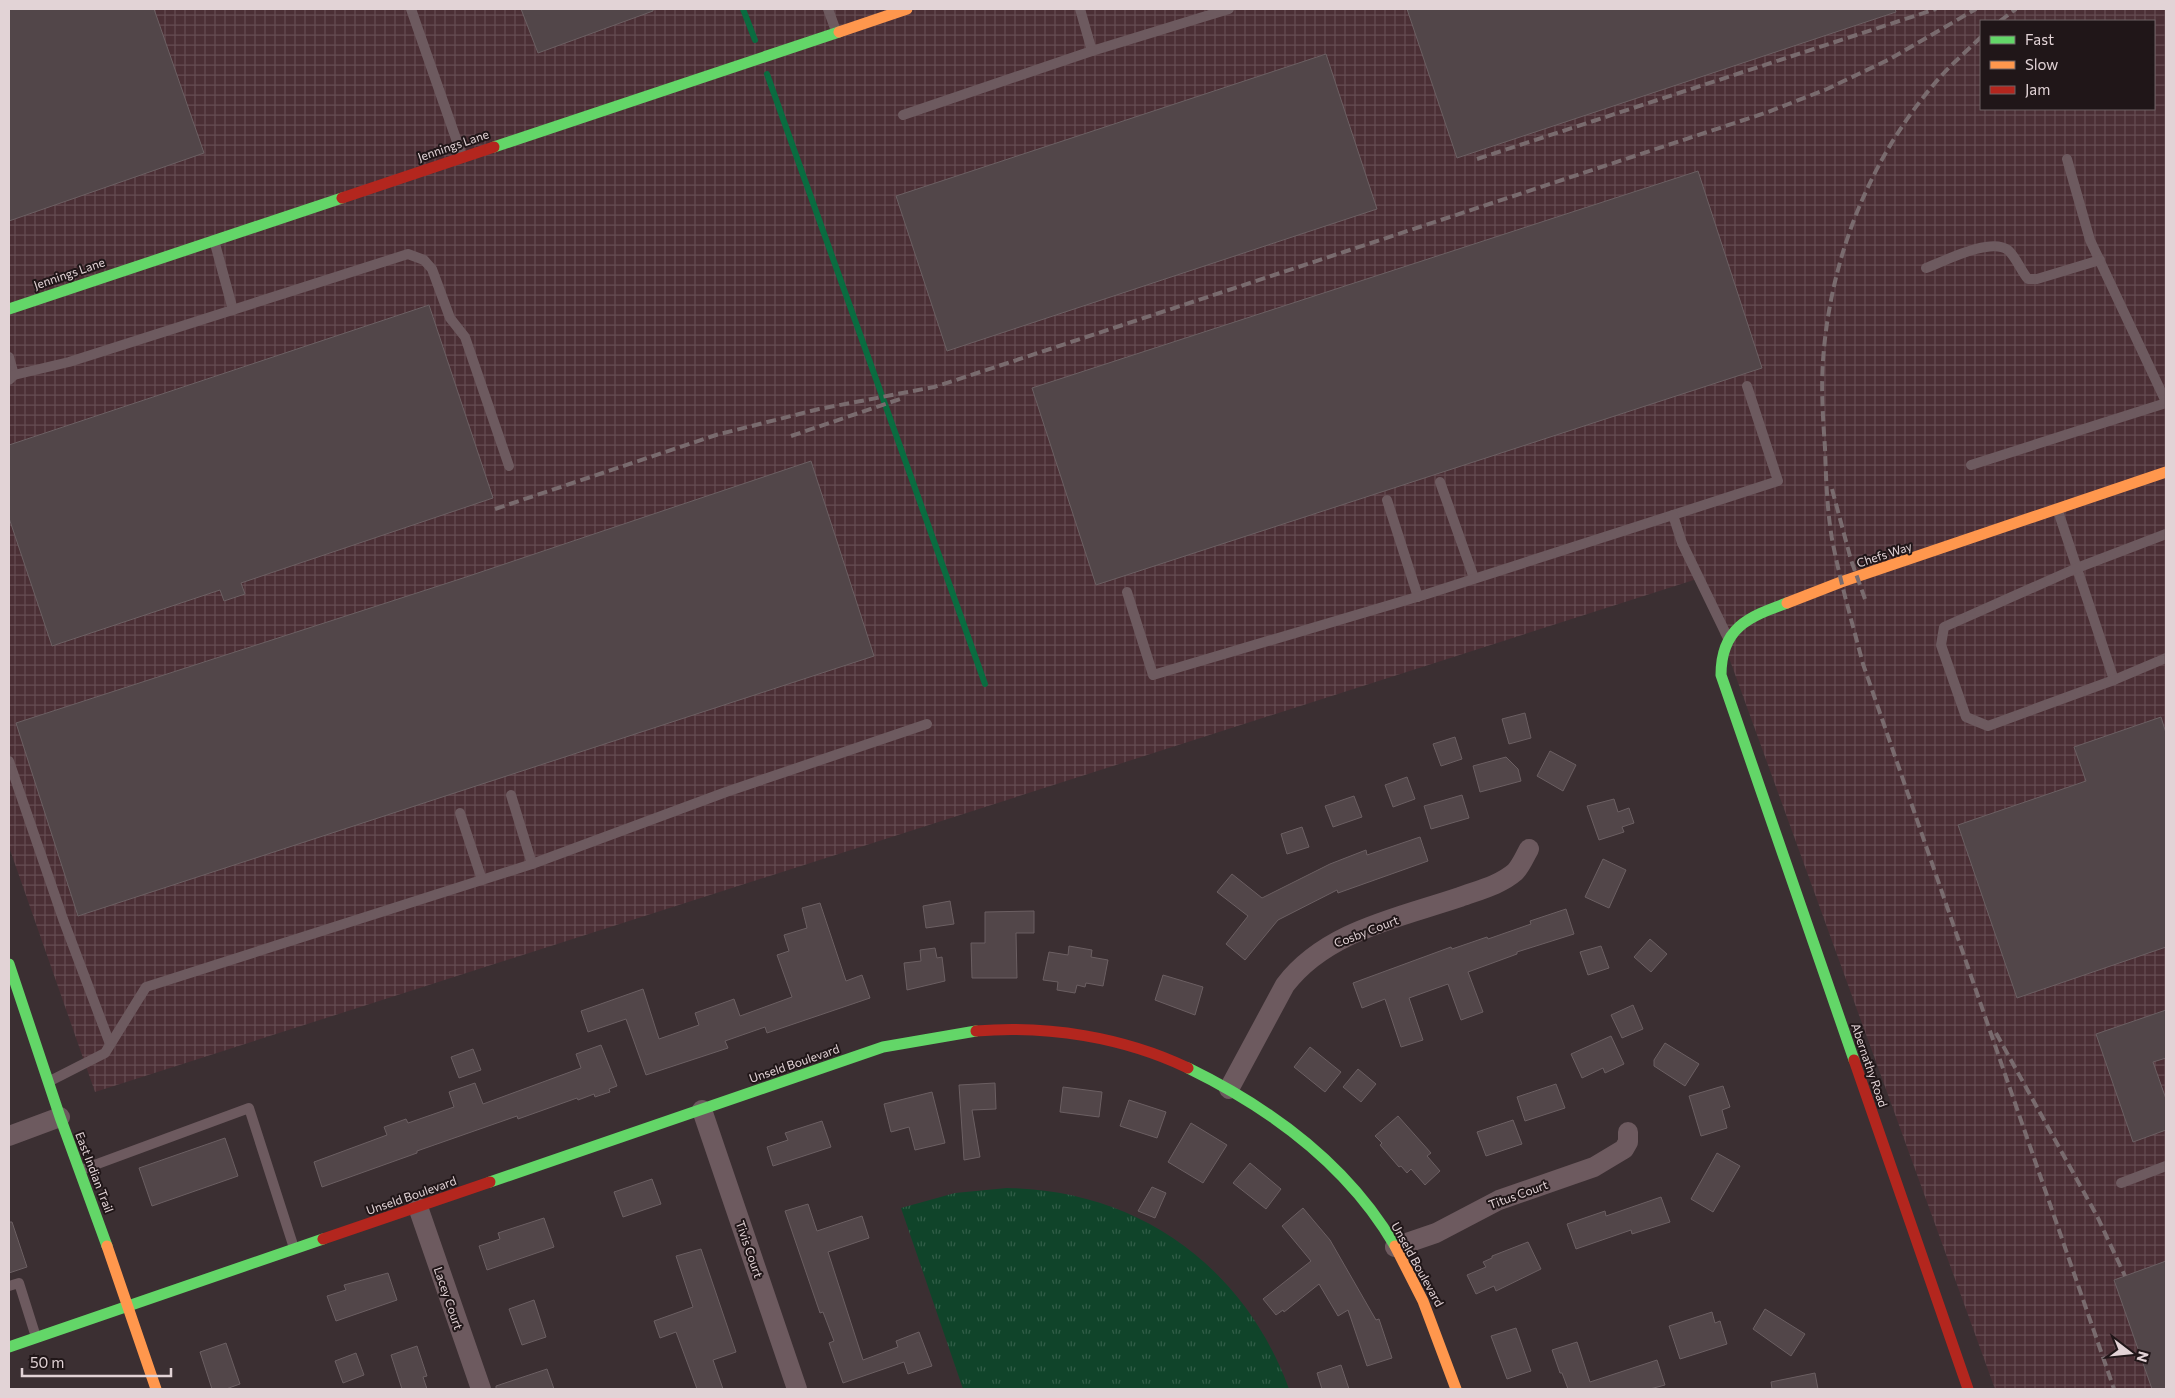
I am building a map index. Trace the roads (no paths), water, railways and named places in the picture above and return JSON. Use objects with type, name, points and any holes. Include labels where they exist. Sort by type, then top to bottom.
[{"type":"street","name":"Jennings Lane","points":[[9,309],[907,9]]},
{"type":"street","name":"Chefs Way","points":[[1746,750],[1721,675],[1721,661],[1729,639],[1744,621],[1767,609],[1841,582],[2166,472]]},
{"type":"street","name":"Abernathy Road","points":[[1746,750],[1968,1389]]},
{"type":"street","name":"Cosby Court","points":[[1229,1089],[1285,985],[1295,972],[1318,951],[1341,938],[1493,885],[1517,871],[1529,849]]},
{"type":"street","name":"East Indian Trail","points":[[9,964],[60,1117],[156,1389]]},
{"type":"street","name":"Unseld Boulevard","points":[[9,1347],[884,1047],[975,1030],[1032,1030],[1110,1041],[1143,1051],[1207,1077],[1284,1123],[1334,1168],[1377,1219],[1432,1318],[1456,1389]]},
{"type":"street","name":"Tivis Court","points":[[702,1110],[797,1389]]},
{"type":"street","points":[[10,1131],[60,1117]]},
{"type":"street","name":"Titus Court","points":[[1394,1247],[1436,1233],[1499,1200],[1594,1167],[1624,1149],[1628,1142],[1628,1132]]},
{"type":"street","name":"Lacey Court","points":[[418,1207],[481,1389]]},
{"type":"lane","points":[[411,9],[463,157]]},
{"type":"lane","points":[[828,9],[836,32]]},
{"type":"lane","points":[[1080,9],[1092,51]]},
{"type":"lane","points":[[903,115],[1092,51],[1228,9]]},
{"type":"lane","points":[[1971,465],[2166,402],[2090,240],[2067,159]]},
{"type":"lane","points":[[214,239],[233,310]]},
{"type":"lane","points":[[1926,268],[1981,247],[1996,246],[2008,251],[2028,279],[2037,279],[2100,260]]},
{"type":"lane","points":[[9,357],[11,377],[69,362],[408,254],[424,260],[432,269],[450,318],[466,337],[509,466]]},
{"type":"lane","points":[[1127,592],[1153,675],[1418,596],[1778,482],[1747,386]]},
{"type":"lane","points":[[1440,482],[1474,578]]},
{"type":"lane","points":[[1387,500],[1418,596]]},
{"type":"lane","points":[[2058,510],[2114,680]]},
{"type":"lane","points":[[1673,515],[1686,551],[1729,639]]},
{"type":"lane","points":[[2166,534],[2077,568],[1944,627],[1941,645],[1966,717],[1988,726],[2114,680],[2166,658]]},
{"type":"lane","points":[[49,1081],[105,1053],[146,987],[532,864],[726,792],[927,724]]},
{"type":"lane","points":[[9,762],[63,919],[110,1044]]},
{"type":"lane","points":[[511,795],[532,864]]},
{"type":"lane","points":[[460,813],[482,880]]},
{"type":"lane","points":[[80,1171],[249,1108],[295,1250]]},
{"type":"lane","points":[[2121,1183],[2166,1166]]},
{"type":"lane","points":[[9,1286],[19,1282],[36,1338]]},
{"type":"waterway","points":[[743,9],[755,40]]},
{"type":"waterway","points":[[767,74],[985,684]]},
{"type":"railway","points":[[1477,159],[1936,9]]},
{"type":"railway","points":[[495,509],[716,435],[819,409],[934,387],[1768,112],[1827,89],[1890,59],[1976,9]]},
{"type":"railway","points":[[2001,20],[2016,9]]},
{"type":"railway","points":[[1980,38],[1943,74],[1918,104],[1895,137],[1859,207],[1845,245],[1827,322],[1823,361],[1822,405],[1829,516],[1832,539],[1846,602],[1863,664],[2114,1389]]},
{"type":"railway","points":[[791,436],[903,398]]},
{"type":"railway","points":[[1832,489],[1851,560],[1865,599]]},
{"type":"railway","points":[[1996,1033],[2097,1216],[2125,1276]]}]
